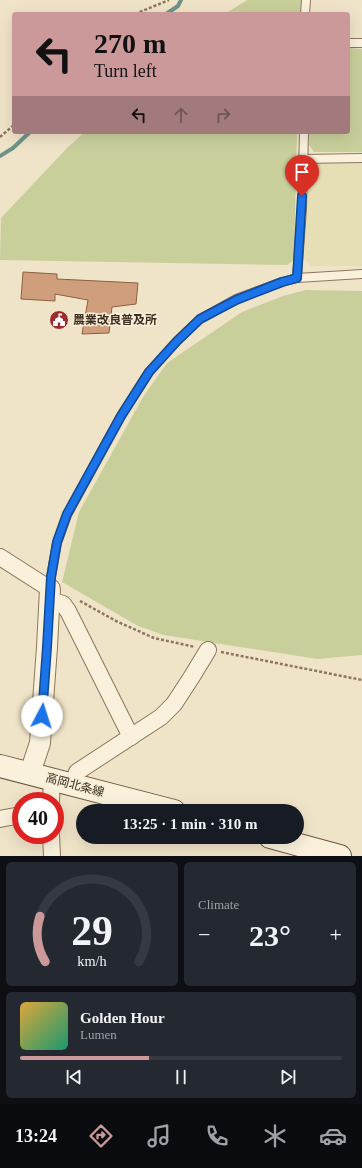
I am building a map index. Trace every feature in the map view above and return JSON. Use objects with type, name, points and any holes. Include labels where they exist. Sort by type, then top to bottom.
[{"type":"main road","name":"高岡北条線","points":[[0,766],[147,804]]},
{"type":"main road","points":[[296,844],[340,856]]},
{"type":"street","points":[[0,557],[63,604],[68,611],[131,737]]},
{"type":"street","points":[[30,773],[40,743],[50,594]]},
{"type":"street","points":[[73,785],[77,772],[161,717],[174,704],[208,650]]},
{"type":"street","points":[[51,792],[52,779]]},
{"type":"street","points":[[0,819],[12,817]]},
{"type":"street","points":[[51,844],[52,856]]},
{"type":"lane","points":[[305,12],[306,0]]},
{"type":"lane","points":[[350,43],[362,43]]},
{"type":"lane","points":[[297,278],[302,209],[304,134]]},
{"type":"lane","points":[[303,159],[362,158]]},
{"type":"lane","points":[[50,594],[51,577],[57,542],[67,514],[121,416],[149,372],[177,341],[200,319],[236,300],[282,282],[297,278],[362,274]]},
{"type":"path","points":[[140,12],[169,0]]},
{"type":"path","points":[[0,137],[12,127]]},
{"type":"shaded area","points":[[315,162],[362,163],[362,266],[311,266],[304,259],[309,167]]},
{"type":"green space","points":[[247,0],[301,0],[300,12],[228,12]]},
{"type":"green space","points":[[350,48],[362,49],[362,152],[314,152],[309,145],[309,134],[350,134]]},
{"type":"green space","points":[[83,134],[297,134],[294,260],[287,265],[0,260],[1,218],[68,147]]},
{"type":"green space","points":[[306,290],[362,291],[362,655],[317,659],[164,635],[138,626],[62,582],[79,512],[143,397],[167,363],[242,312],[283,296]]},
{"type":"building","points":[[23,272],[57,274],[57,279],[138,283],[136,304],[112,307],[109,333],[82,334],[88,300],[55,294],[55,301],[21,299]]},
{"type":"waterway","points":[[169,12],[178,6],[181,0]]},
{"type":"waterway","points":[[0,156],[13,148],[28,134]]},
{"type":"place","name":"農業改良普及所","points":[[59,320]]},
{"type":"route","points":[[42,716],[51,577],[57,542],[67,514],[121,416],[149,372],[177,341],[200,319],[236,300],[282,282],[297,278],[302,196]]}]
